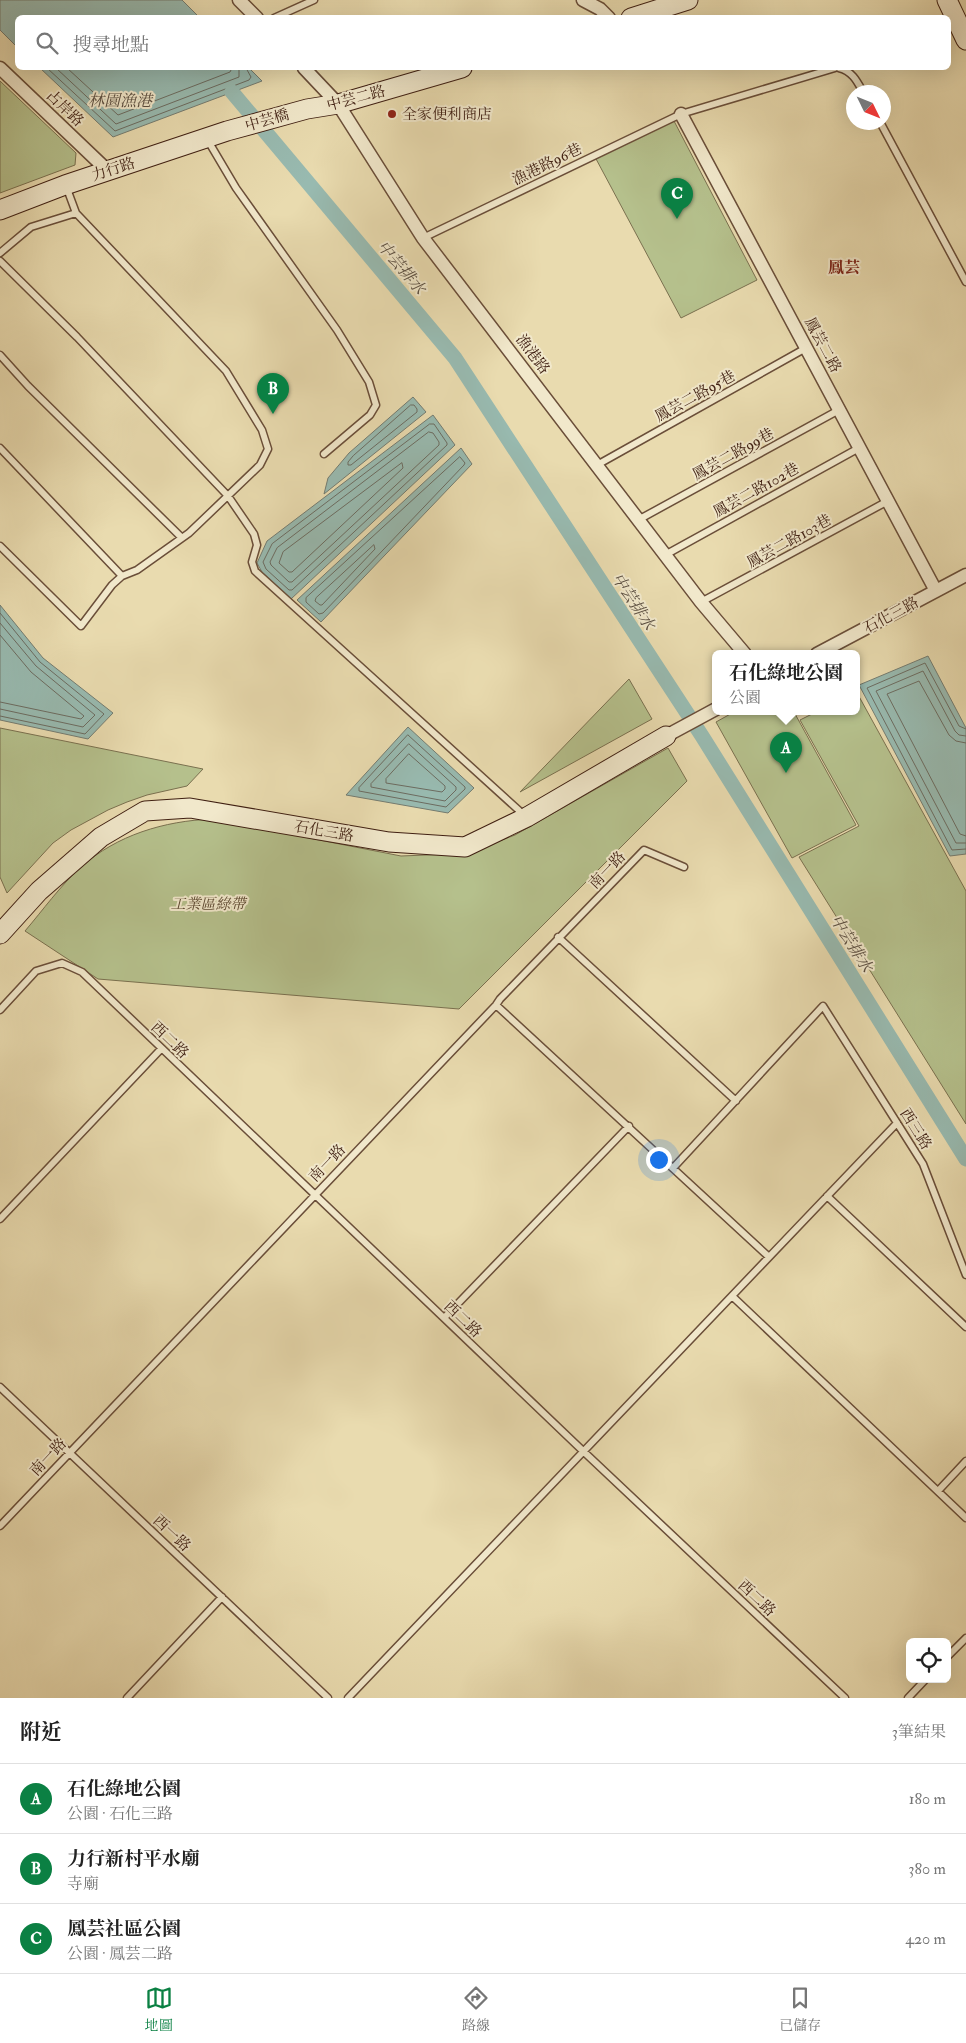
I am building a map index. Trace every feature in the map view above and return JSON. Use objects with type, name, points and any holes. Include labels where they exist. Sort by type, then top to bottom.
[{"type":"street","points":[[239,0],[254,15]]},
{"type":"street","points":[[583,0],[600,9],[606,15]]},
{"type":"street","points":[[638,15],[665,3],[688,0]]},
{"type":"street","points":[[947,0],[966,40]]},
{"type":"street","name":"占岸路","points":[[0,68],[108,171]]},
{"type":"street","name":"漁港路","points":[[306,70],[338,104],[424,238],[701,602],[742,650]]},
{"type":"street","name":"中芸二路","points":[[307,109],[338,104],[455,70]]},
{"type":"street","name":"中芸橋","points":[[227,131],[307,109]]},
{"type":"street","name":"鳳芸二路","points":[[681,114],[936,591]]},
{"type":"street","name":"力行路","points":[[0,210],[65,185],[227,131]]},
{"type":"street","name":"石化三路","points":[[825,650],[966,575]]},
{"type":"street","points":[[666,736],[712,711]]},
{"type":"street","name":"石化三路","points":[[0,934],[39,892],[101,837],[145,811],[190,808],[389,842],[465,847],[527,818],[666,736]]},
{"type":"lane","points":[[281,15],[314,0]]},
{"type":"lane","name":"漁港路96巷","points":[[424,238],[681,114],[830,70]]},
{"type":"lane","points":[[847,70],[859,85]]},
{"type":"lane","points":[[884,130],[966,282]]},
{"type":"lane","points":[[207,138],[236,188],[337,330],[369,382],[376,405],[370,415],[324,454]]},
{"type":"lane","points":[[0,546],[80,626],[112,585],[122,576],[136,570],[189,533],[260,465],[268,449],[262,430],[226,370],[195,336],[122,264],[76,213],[65,185]]},
{"type":"lane","points":[[0,254],[31,227],[76,213]]},
{"type":"lane","points":[[0,261],[77,337],[228,496],[254,534],[257,545],[252,562],[255,571],[527,818]]},
{"type":"lane","name":"鳳芸二路95巷","points":[[597,465],[806,348]]},
{"type":"lane","points":[[0,355],[28,386],[181,537]]},
{"type":"lane","name":"鳳芸二路99巷","points":[[638,520],[840,410]]},
{"type":"lane","points":[[0,448],[122,576]]},
{"type":"lane","name":"鳳芸二路102巷","points":[[665,555],[860,448]]},
{"type":"lane","name":"鳳芸二路103巷","points":[[701,602],[888,501]]},
{"type":"lane","name":"南一路","points":[[0,1526],[496,1005],[558,937],[644,850],[684,867]]},
{"type":"lane","points":[[558,937],[736,1101],[674,1167]]},
{"type":"lane","name":"西二路","points":[[0,1010],[36,971],[62,963],[82,972],[583,1451],[845,1698]]},
{"type":"lane","points":[[496,1005],[674,1167],[769,1257]]},
{"type":"lane","name":"西三路","points":[[736,1101],[823,1006],[923,1164],[966,1275]]},
{"type":"lane","points":[[0,1219],[161,1049]]},
{"type":"lane","points":[[348,1698],[897,1123]]},
{"type":"lane","points":[[444,1318],[629,1126]]},
{"type":"lane","points":[[827,1196],[966,1328]]},
{"type":"lane","points":[[732,1296],[966,1518]]},
{"type":"lane","name":"西一路","points":[[0,1387],[328,1698]]},
{"type":"lane","points":[[938,1491],[966,1461]]},
{"type":"lane","points":[[126,1698],[222,1597]]},
{"type":"lane","points":[[951,1653],[966,1638]]},
{"type":"lane","points":[[908,1698],[922,1683]]},
{"type":"green space","points":[[0,81],[76,153],[75,165],[0,193]]},
{"type":"green space","points":[[674,121],[757,280],[681,318],[595,157]]},
{"type":"green space","points":[[629,679],[652,719],[520,792]]},
{"type":"green space","points":[[860,698],[966,891],[966,1124],[799,857],[859,826],[800,720],[810,715],[860,715]]},
{"type":"green space","points":[[729,715],[796,715],[856,825],[792,858],[716,722]]},
{"type":"green space","points":[[0,728],[203,769],[187,786],[147,795],[127,802],[71,830],[53,843],[7,893],[0,877]]},
{"type":"green space","name":"工業區綠帶","points":[[668,748],[687,781],[459,1009],[98,979],[25,931],[66,882],[95,856],[126,838],[159,827],[194,820],[212,819],[401,856],[451,854],[494,843],[515,835]]},
{"type":"water","points":[[0,0],[182,0],[197,15],[15,15],[15,45],[0,30]]},
{"type":"water","name":"林園漁港","points":[[42,70],[251,70],[262,81],[113,137]]},
{"type":"water","points":[[413,397],[426,412],[324,494],[328,478],[349,453]]},
{"type":"water","points":[[433,415],[455,445],[291,599],[262,572],[257,563],[267,541]]},
{"type":"water","points":[[461,448],[472,464],[321,622],[297,600]]},
{"type":"water","points":[[0,605],[43,658],[113,713],[88,739],[0,720]]},
{"type":"water","points":[[928,656],[966,728],[966,854],[950,856],[860,685]]},
{"type":"water","points":[[408,727],[474,788],[448,813],[346,795]]},
{"type":"waterway","name":"中芸排水","points":[[232,92],[455,358],[702,736],[966,1159]]},
{"type":"place","name":"全家便利商店","points":[[392,114]]},
{"type":"place","name":"鳳芸社區公園","points":[[677,219]]},
{"type":"place","name":"力行新村平水廟","points":[[273,414]]},
{"type":"place","name":"石化綠地公園","points":[[786,773]]},
{"type":"district","name":"鳳芸","points":[[844,267]]}]
